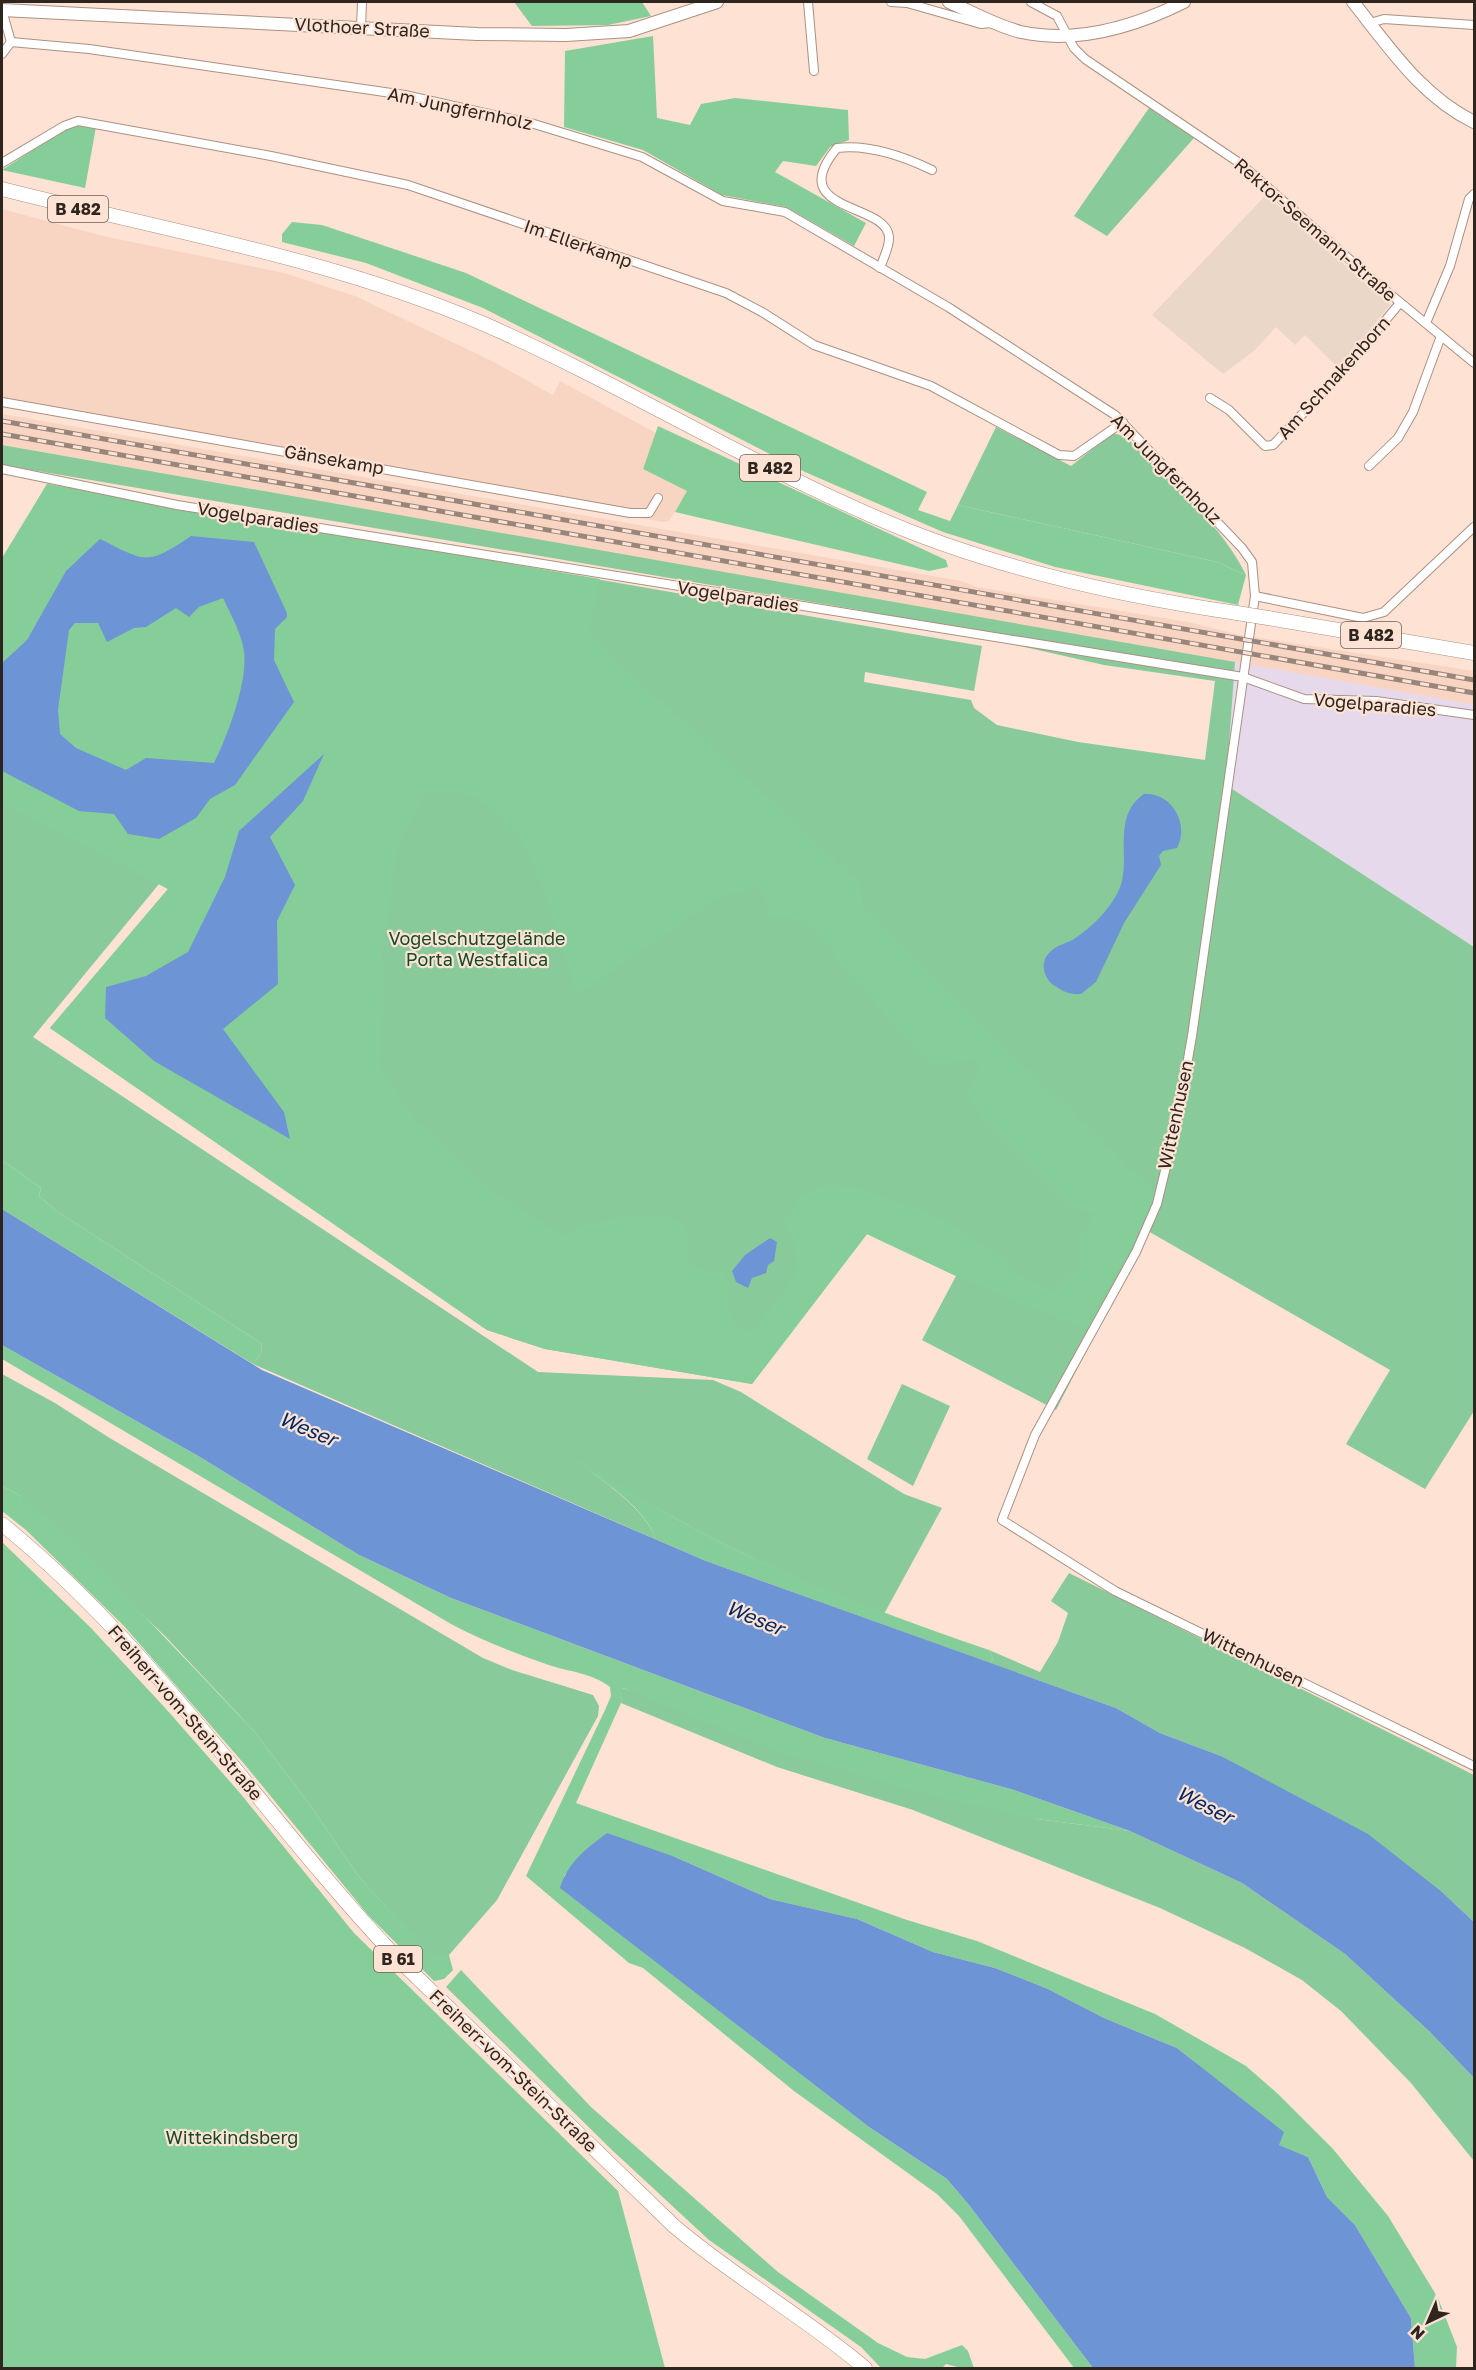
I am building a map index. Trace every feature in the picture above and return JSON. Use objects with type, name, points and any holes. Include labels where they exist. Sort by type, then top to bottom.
[{"type":"main road","name":"B 482","points":[[2,189],[364,280],[486,325],[792,479],[887,522],[958,549],[1089,586],[1161,602],[1474,653]]},
{"type":"main road","name":"Freiherr-vom-Stein-Straße","points":[[2,1524],[51,1568],[126,1645],[247,1782],[356,1915],[420,1980],[674,2226],[724,2267],[813,2327],[865,2368]]},
{"type":"street","points":[[361,28],[362,2]]},
{"type":"street","name":"Vlothoer Straße","points":[[2,10],[477,34],[605,34],[629,32],[717,2]]},
{"type":"street","points":[[808,2],[814,71]]},
{"type":"street","points":[[891,2],[907,3],[981,24],[995,22]]},
{"type":"street","points":[[949,2],[1027,33],[1069,35],[1128,26],[1184,2]]},
{"type":"street","name":"Rektor-Seemann-Straße","points":[[1031,2],[1051,10],[1069,35],[1074,48],[1085,59],[1241,164],[1400,303],[1474,363]]},
{"type":"street","points":[[1353,2],[1407,72],[1434,97],[1474,122]]},
{"type":"street","points":[[2,10],[11,42],[2,54]]},
{"type":"street","points":[[1370,23],[1384,19],[1474,25]]},
{"type":"street","name":"Am Jungfernholz","points":[[11,42],[89,49],[405,95],[534,124],[642,157],[723,201],[785,212],[948,307],[1123,422],[1242,548],[1252,562],[1255,596],[1243,677]]},
{"type":"street","name":"Im Ellerkamp","points":[[2,163],[78,121],[271,156],[408,185],[726,293],[762,312],[814,345],[931,386],[1059,456],[1074,456],[1123,422]]},
{"type":"street","points":[[880,268],[890,238],[887,229],[881,222],[837,201],[826,193],[821,177],[826,161],[837,148],[849,147],[902,157],[932,170]]},
{"type":"street","points":[[1426,323],[1450,266],[1469,199],[1474,194]]},
{"type":"street","name":"Am Schnakenborn","points":[[1210,398],[1229,410],[1265,446],[1274,446],[1342,372],[1400,303]]},
{"type":"street","points":[[1369,466],[1398,438],[1413,412],[1442,336]]},
{"type":"street","name":"Gänsekamp","points":[[2,402],[630,513],[649,513],[658,498]]},
{"type":"street","name":"Vogelparadies","points":[[2,469],[177,505],[1243,677],[1304,699],[1376,701],[1474,715]]},
{"type":"street","points":[[1255,596],[1363,618],[1374,616],[1384,612],[1474,527]]},
{"type":"street","name":"Wittenhusen","points":[[1243,677],[1192,1036],[1178,1118],[1157,1204],[1136,1252],[1035,1435],[1002,1520],[1115,1591],[1474,1766]]},
{"type":"shaded area","points":[[1266,195],[1390,305],[1338,368],[1305,335],[1295,345],[1276,327],[1255,350],[1223,374],[1152,315]]},
{"type":"shaded area","points":[[2,209],[103,236],[284,273],[355,296],[490,360],[553,395],[560,381],[656,433],[643,469],[688,491],[669,521],[663,522],[2,404]]},
{"type":"shaded area","points":[[2,414],[961,581],[977,587],[1188,622],[1240,635],[1474,671],[1474,705],[2,445]]},
{"type":"shaded area","points":[[1235,662],[1474,705],[1474,947],[1226,785]]},
{"type":"green space","points":[[514,2],[642,2],[651,16],[608,25],[532,26]]},
{"type":"green space","points":[[653,36],[657,118],[690,125],[701,104],[735,98],[848,110],[849,140],[830,147],[816,166],[783,161],[775,172],[866,223],[854,246],[786,207],[722,195],[643,150],[564,127],[565,51]]},
{"type":"green space","points":[[1149,108],[1194,138],[1107,236],[1074,216]]},
{"type":"green space","points":[[81,125],[96,127],[85,188],[2,170],[67,128]]},
{"type":"green space","points":[[292,222],[322,225],[466,273],[927,492],[918,510],[950,521],[958,505],[1217,562],[1246,575],[1238,605],[1055,567],[943,532],[805,472],[483,308],[366,263],[282,242],[282,234]]},
{"type":"green space","points":[[658,426],[946,560],[948,567],[929,571],[675,512],[687,491],[643,469]]},
{"type":"green space","points":[[996,427],[1071,466],[1113,433],[1126,437],[1208,519],[1246,575],[1217,562],[958,505]]},
{"type":"green space","name":"Vogelschutzgelände Porta Westfalica","points":[[2,445],[1235,662],[1226,785],[1474,947],[1474,1411],[1425,1489],[1346,1444],[1390,1370],[1148,1231],[1056,1410],[922,1340],[956,1276],[867,1234],[752,1384],[545,1349],[487,1330],[50,1028],[168,889],[159,884],[33,1037],[538,1372],[713,1380],[741,1392],[904,1494],[942,1508],[884,1614],[765,1564],[726,1545],[651,1505],[577,1461],[633,1506],[643,1517],[655,1539],[253,1364],[261,1354],[262,1344],[58,1212],[39,1196],[41,1188],[2,1160],[2,558],[47,484],[982,646],[974,691],[865,672],[864,682],[971,700],[974,708],[997,725],[1078,742],[1205,760],[1215,681],[1104,665],[865,611],[2,465]]},
{"type":"green space","points":[[47,484],[600,579],[589,636],[859,881],[864,908],[1156,1194],[1141,1227],[1084,1329],[956,1276],[867,1234],[752,1384],[545,1349],[487,1330],[50,1028],[168,889],[2,803],[2,771],[79,811],[114,814],[128,834],[196,818],[210,799],[235,785],[294,702],[274,660],[275,629],[287,617],[191,536],[162,556],[66,571],[27,640],[2,663],[2,561]],"holes":[[[323,755],[303,801],[270,837],[295,885],[277,921],[278,984],[223,1029],[284,1112],[289,1139],[154,1061],[106,987],[146,976],[188,952],[225,877],[239,831]],[[427,790],[475,795],[520,835],[548,900],[577,995],[716,899],[757,887],[764,894],[769,917],[803,919],[899,1030],[933,1065],[974,1059],[981,1070],[967,1091],[979,1114],[1074,1209],[1095,1213],[1078,1241],[1082,1263],[1053,1292],[1013,1271],[1003,1258],[945,1220],[868,1191],[830,1184],[803,1195],[783,1223],[796,1247],[798,1271],[752,1333],[734,1320],[730,1313],[724,1273],[701,1269],[690,1263],[686,1231],[678,1221],[665,1216],[632,1216],[572,1230],[564,1236],[476,1181],[417,1122],[379,1066],[384,988],[382,954],[397,849]]]},
{"type":"green space","points":[[223,598],[241,640],[245,658],[241,689],[214,763],[146,758],[127,770],[76,748],[60,734],[58,710],[69,630],[75,622],[98,623],[107,642],[134,628],[146,627],[176,608],[189,617],[199,607]]},
{"type":"green space","points":[[2,1160],[41,1188],[39,1196],[58,1212],[262,1344],[261,1354],[253,1364],[2,1209]]},
{"type":"green space","points":[[2,1345],[200,1457],[359,1555],[451,1598],[825,1738],[1014,1790],[1130,1831],[1037,1819],[924,1793],[782,1753],[623,1688],[621,1703],[576,1803],[907,1920],[977,1941],[1155,2014],[1246,2066],[1278,2094],[1333,2149],[1388,2216],[1438,2298],[1457,2347],[1456,2368],[1415,2368],[1411,2318],[1355,2225],[1327,2197],[1308,2157],[1278,2145],[1283,2132],[1177,2048],[1104,2018],[1048,1989],[995,1968],[933,1952],[857,1919],[770,1899],[675,1857],[565,1874],[561,1888],[869,2127],[947,2179],[1093,2368],[1074,2368],[959,2216],[937,2194],[794,2091],[643,1968],[629,1963],[526,1876],[605,1710],[611,1696],[610,1687],[588,1676],[511,1651],[451,1624],[2,1359]]},
{"type":"green space","points":[[2,1374],[55,1403],[108,1437],[483,1658],[512,1670],[593,1695],[599,1706],[598,1716],[497,1900],[449,1955],[431,1956],[359,1877],[311,1806],[253,1730],[165,1636],[19,1495],[2,1486]]},
{"type":"green space","points":[[902,1384],[950,1406],[913,1486],[867,1459]]},
{"type":"green space","points":[[576,1461],[583,1461],[680,1521],[779,1570],[881,1611],[989,1650],[993,1659],[990,1663],[706,1561],[655,1539],[643,1516],[633,1505]]},
{"type":"green space","points":[[2,1486],[19,1495],[72,1540],[253,1730],[311,1806],[359,1877],[431,1955],[449,1955],[453,1970],[444,1979],[434,1981],[368,1915],[246,1766],[124,1626],[26,1530],[2,1511]]},
{"type":"green space","name":"Wittekindsberg","points":[[2,1542],[91,1628],[167,1710],[240,1793],[354,1933],[618,2191],[665,2368],[2,2368]]},
{"type":"green space","points":[[1069,1573],[1474,1775],[1474,1922],[1442,1892],[1221,1756],[1160,1733],[1116,1708],[990,1663],[993,1659],[989,1650],[1040,1672],[1058,1642],[1068,1613],[1051,1601]]},
{"type":"green space","points":[[622,1688],[1037,1819],[1130,1831],[1242,1883],[1345,1954],[1430,2032],[1474,2078],[1474,2161],[1411,2083],[1341,2011],[1302,1980],[1245,1948],[1160,1908],[913,1810],[777,1767],[621,1703]]},
{"type":"green space","points":[[461,1970],[591,2107],[778,2272],[878,2343],[907,2357],[925,2359],[962,2345],[968,2351],[974,2368],[961,2368],[946,2364],[942,2368],[881,2368],[861,2347],[709,2240],[613,2151],[446,1987]]},
{"type":"water","points":[[191,536],[254,542],[287,613],[287,617],[275,629],[274,660],[294,702],[235,785],[210,799],[196,818],[159,839],[128,834],[114,814],[79,811],[2,771],[2,663],[27,640],[66,571],[100,539],[137,556],[146,557],[155,556]],"holes":[[[223,598],[241,638],[244,664],[236,708],[214,763],[146,758],[126,770],[76,748],[60,734],[58,710],[69,630],[75,623],[98,623],[107,642],[134,628],[146,627],[176,608],[189,617],[199,607]]]},
{"type":"water","points":[[324,754],[303,801],[270,837],[295,885],[277,921],[278,984],[223,1029],[284,1112],[290,1139],[154,1061],[105,1018],[106,987],[146,976],[188,952],[225,877],[239,831]]},
{"type":"water","points":[[1144,794],[1163,798],[1176,812],[1181,830],[1177,848],[1163,851],[1159,856],[1161,865],[1124,923],[1096,982],[1081,994],[1066,992],[1049,981],[1044,968],[1045,960],[1053,950],[1087,930],[1114,899],[1122,880],[1127,815],[1133,804]]},
{"type":"water","name":"Weser","points":[[2,1209],[262,1370],[706,1561],[1116,1708],[1160,1733],[1221,1756],[1368,1834],[1442,1892],[1474,1922],[1474,2078],[1430,2032],[1345,1954],[1242,1883],[1130,1831],[1014,1790],[825,1738],[451,1598],[359,1555],[200,1457],[2,1345]]},
{"type":"water","points":[[770,1238],[777,1242],[774,1261],[768,1265],[766,1273],[752,1278],[748,1288],[736,1282],[732,1271],[745,1255]]},
{"type":"water","points":[[607,1833],[675,1857],[770,1899],[857,1919],[933,1952],[995,1968],[1048,1989],[1104,2018],[1177,2048],[1284,2132],[1279,2145],[1308,2157],[1327,2197],[1355,2225],[1411,2318],[1415,2368],[1093,2368],[947,2179],[869,2127],[560,1888],[573,1863]]},
{"type":"railway","points":[[2,421],[1474,680]]},
{"type":"railway","points":[[2,434],[1474,693]]}]
